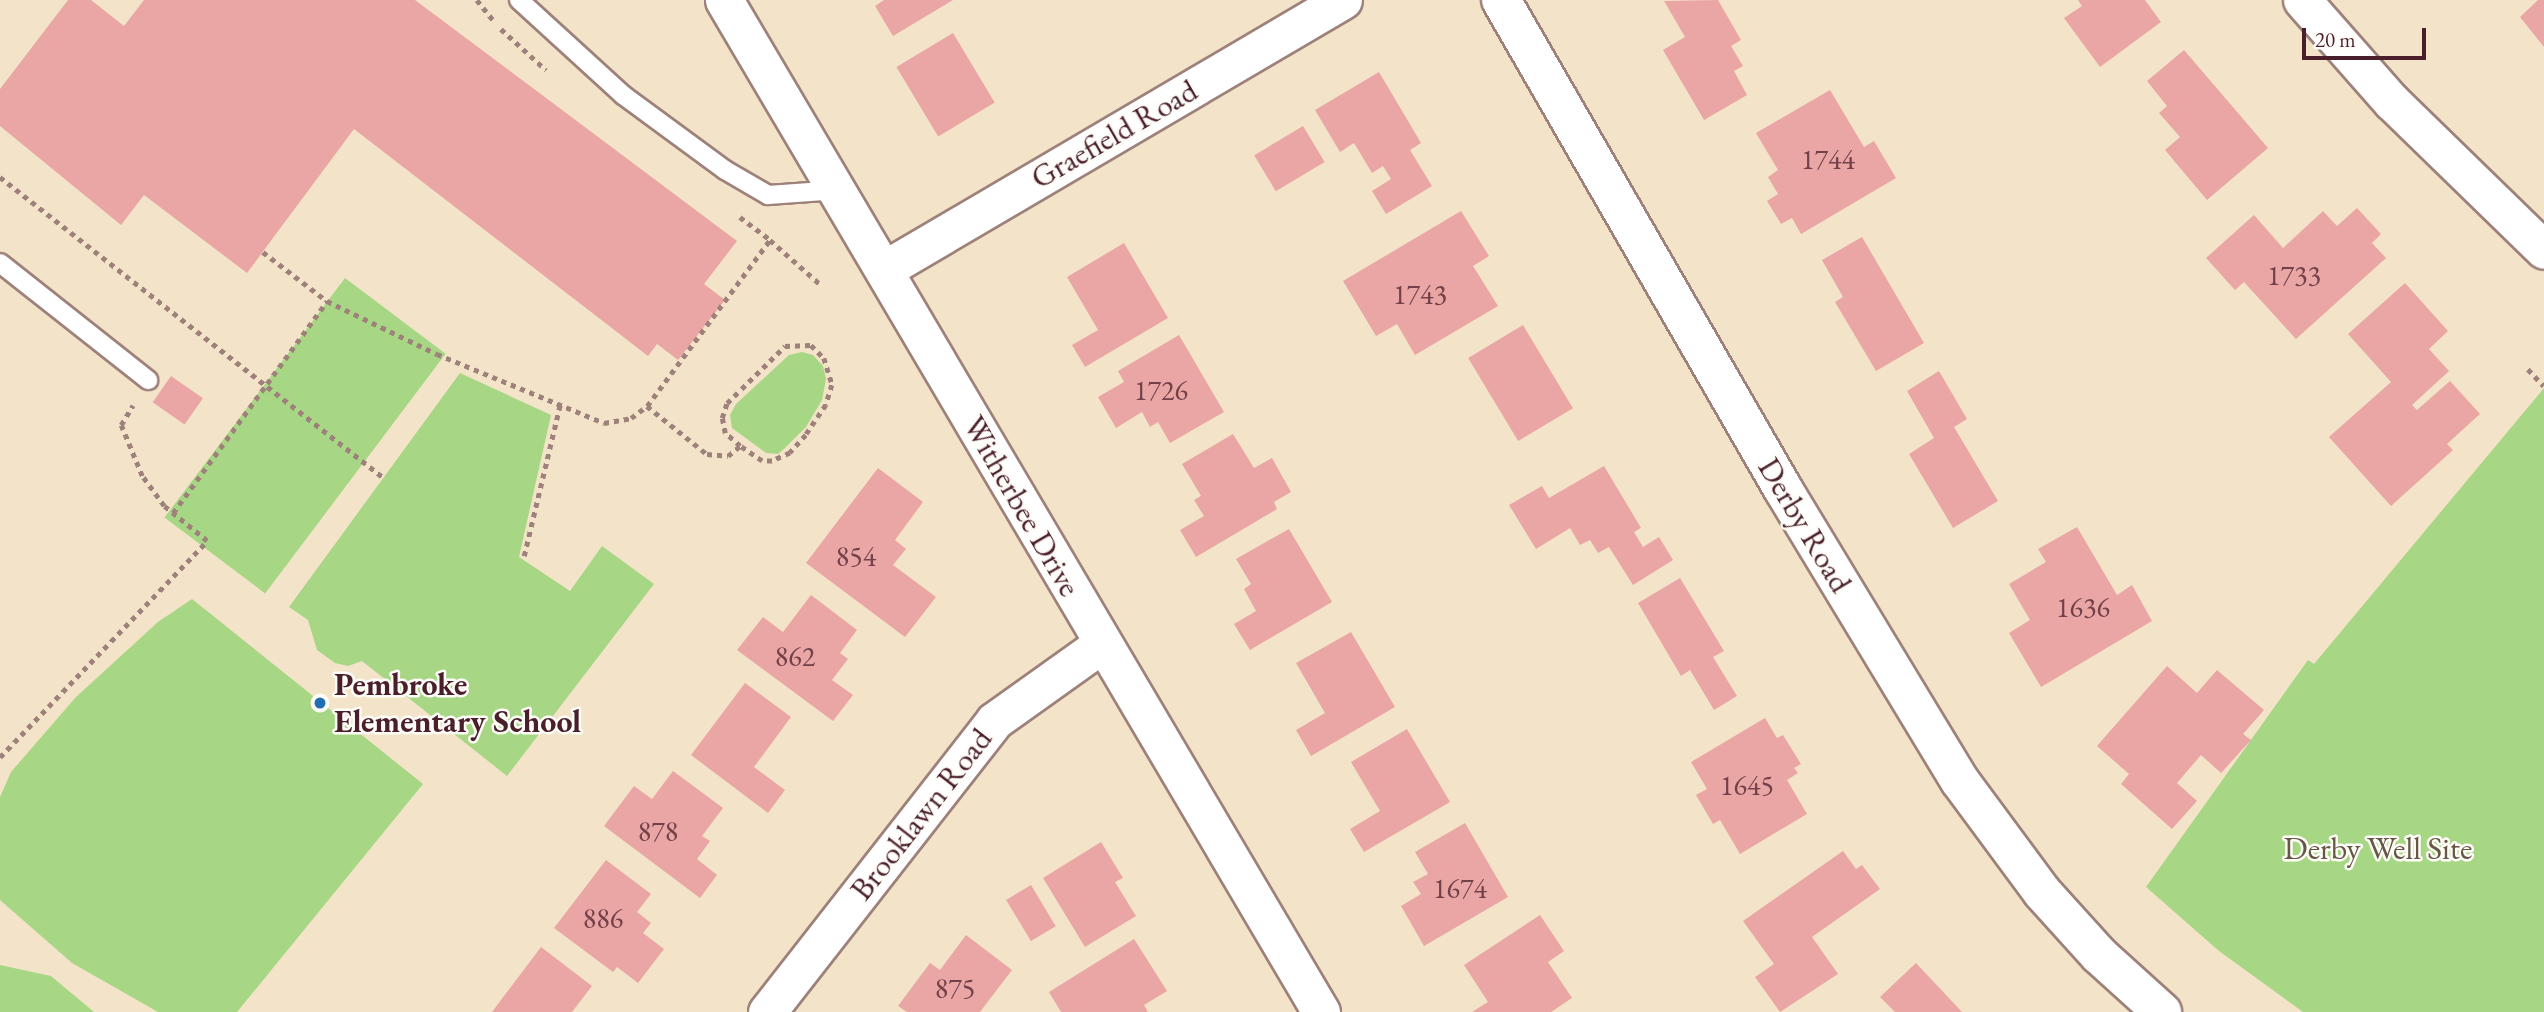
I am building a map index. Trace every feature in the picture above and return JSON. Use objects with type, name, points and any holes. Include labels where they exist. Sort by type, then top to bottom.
[{"type":"street","name":"Witherbee Drive","points":[[724,0],[1321,1012]]},
{"type":"street","name":"Graefield Road","points":[[885,269],[1343,0]]},
{"type":"street","name":"Derby Road","points":[[1501,0],[1783,489],[1960,781],[2042,892],[2099,955],[2162,1012]]},
{"type":"street","points":[[2302,0],[2392,102],[2544,250]]},
{"type":"street","name":"Brooklawn Road","points":[[767,1012],[987,728],[1011,706],[1102,644]]},
{"type":"lane","points":[[519,0],[623,95],[725,170],[768,195],[838,190]]},
{"type":"lane","points":[[0,263],[148,380]]},
{"type":"path","points":[[0,177],[382,477]]},
{"type":"path","points":[[263,252],[327,301],[437,354],[604,423],[632,418],[647,406],[770,240],[821,285]]},
{"type":"path","points":[[173,513],[327,301]]},
{"type":"path","points":[[811,345],[824,358],[832,385],[826,405],[806,435],[790,453],[772,461],[762,461],[740,446],[725,433],[722,418],[727,403],[785,346],[811,345]]},
{"type":"path","points":[[2528,369],[2544,386]]},
{"type":"path","points":[[0,757],[208,541],[173,513],[142,476],[121,425],[148,380]]},
{"type":"path","points":[[524,556],[560,405]]},
{"type":"path","points":[[647,406],[706,454],[728,456],[740,446]]},
{"type":"green space","points":[[345,278],[446,354],[265,593],[164,518]]},
{"type":"green space","points":[[802,352],[813,355],[823,366],[826,379],[822,400],[806,427],[785,448],[778,454],[766,453],[732,428],[730,415],[736,404],[789,355]]},
{"type":"green space","points":[[460,373],[551,415],[519,557],[570,591],[602,546],[654,584],[507,776],[362,661],[348,666],[335,663],[317,650],[308,620],[289,607]]},
{"type":"green space","name":"Derby Well Site","points":[[2544,388],[2544,1012],[2303,1012],[2219,951],[2146,887],[2308,660],[2314,664]]},
{"type":"green space","points":[[192,599],[423,784],[237,1012],[158,1012],[72,963],[0,900],[0,797],[11,772],[76,697],[158,622]]},
{"type":"green space","points":[[0,965],[51,976],[94,1012],[0,1012]]},
{"type":"building","points":[[68,0],[91,0],[124,26],[144,0],[415,0],[737,241],[704,284],[725,300],[678,360],[657,344],[648,356],[354,129],[247,273],[144,195],[121,225],[0,126],[0,89]]},
{"type":"building","points":[[884,0],[953,0],[893,36],[875,6]]},
{"type":"building","points":[[1718,0],[1741,40],[1731,46],[1743,66],[1734,71],[1747,95],[1704,120],[1663,50],[1685,37],[1664,1]]},
{"type":"building","points":[[2078,0],[2145,0],[2161,22],[2100,67],[2064,18],[2082,6]]},
{"type":"building","points":[[2538,0],[2544,0],[2544,47],[2520,17]]},
{"type":"building","points":[[953,33],[995,102],[938,136],[896,67]]},
{"type":"building","points":[[2184,50],[2268,148],[2207,200],[2165,150],[2180,137],[2159,113],[2167,106],[2147,81]]},
{"type":"building","points":[[1379,72],[1421,143],[1410,150],[1432,186],[1386,214],[1372,191],[1391,179],[1383,166],[1372,173],[1354,143],[1340,152],[1315,110]]},
{"type":"building","points":[[1830,90],[1864,147],[1874,141],[1896,178],[1801,234],[1792,218],[1781,224],[1767,201],[1778,194],[1768,177],[1778,170],[1756,133]]},
{"type":"building","points":[[1303,126],[1325,162],[1276,191],[1254,155]]},
{"type":"building","points":[[2357,208],[2381,234],[2372,243],[2386,258],[2296,339],[2244,282],[2235,290],[2206,258],[2254,215],[2283,248],[2323,211],[2337,226]]},
{"type":"building","points":[[1461,211],[1489,256],[1473,266],[1498,306],[1415,355],[1397,324],[1376,336],[1343,281]]},
{"type":"building","points":[[1862,237],[1924,343],[1876,371],[1835,302],[1843,297],[1822,260]]},
{"type":"building","points":[[1124,243],[1168,318],[1085,367],[1072,345],[1098,330],[1067,277]]},
{"type":"building","points":[[2405,283],[2448,331],[2429,349],[2449,371],[2412,405],[2417,410],[2450,381],[2480,414],[2447,444],[2453,450],[2391,506],[2329,437],[2391,382],[2348,334]]},
{"type":"building","points":[[1523,325],[1573,408],[1518,441],[1468,358]]},
{"type":"building","points":[[1179,335],[1224,412],[1170,443],[1158,422],[1150,427],[1142,412],[1116,428],[1098,397],[1124,382],[1118,371]]},
{"type":"building","points":[[1939,371],[1967,419],[1954,427],[1998,501],[1953,528],[1909,454],[1934,438],[1907,391]]},
{"type":"building","points":[[171,376],[203,398],[185,425],[153,402]]},
{"type":"building","points":[[1233,434],[1254,468],[1272,458],[1291,492],[1274,502],[1277,509],[1196,557],[1180,530],[1204,516],[1194,500],[1201,496],[1182,464]]},
{"type":"building","points":[[1604,466],[1641,528],[1634,532],[1643,547],[1659,537],[1673,560],[1633,585],[1609,547],[1598,553],[1590,540],[1580,545],[1570,528],[1536,549],[1509,505],[1542,486],[1549,498]]},
{"type":"building","points":[[878,468],[923,502],[895,540],[906,549],[893,565],[936,597],[905,637],[806,563]]},
{"type":"building","points":[[2077,527],[2117,595],[2132,585],[2152,621],[2041,687],[2009,633],[2030,620],[2009,584],[2046,562],[2038,549]]},
{"type":"building","points":[[1289,529],[1332,602],[1250,650],[1234,624],[1256,611],[1244,589],[1251,584],[1236,559]]},
{"type":"building","points":[[1680,578],[1724,651],[1713,657],[1737,696],[1714,710],[1690,670],[1681,676],[1638,603]]},
{"type":"building","points":[[811,595],[857,630],[840,653],[848,659],[832,680],[853,695],[833,721],[737,650],[763,617],[783,632]]},
{"type":"building","points":[[1351,632],[1395,707],[1311,756],[1296,730],[1325,713],[1296,663]]},
{"type":"building","points":[[2167,666],[2197,693],[2217,670],[2264,710],[2243,734],[2251,740],[2221,773],[2201,755],[2177,783],[2197,801],[2172,829],[2121,784],[2129,774],[2097,746]]},
{"type":"building","points":[[745,683],[791,717],[754,767],[785,790],[768,813],[691,755]]},
{"type":"building","points":[[1765,718],[1777,738],[1783,735],[1801,764],[1794,768],[1798,773],[1787,780],[1807,814],[1740,854],[1720,820],[1713,824],[1696,795],[1707,789],[1691,762]]},
{"type":"building","points":[[1407,729],[1450,802],[1364,852],[1350,829],[1380,811],[1351,762]]},
{"type":"building","points":[[673,771],[723,808],[702,836],[710,841],[697,859],[717,875],[700,898],[604,826],[634,786],[652,799]]},
{"type":"building","points":[[1465,823],[1508,897],[1424,946],[1401,906],[1421,894],[1413,882],[1428,874],[1415,852]]},
{"type":"building","points":[[1101,842],[1123,878],[1115,882],[1136,916],[1085,947],[1043,878]]},
{"type":"building","points":[[1843,851],[1856,869],[1862,865],[1880,889],[1812,937],[1838,974],[1780,1012],[1755,977],[1774,964],[1743,921]]},
{"type":"building","points":[[606,860],[651,894],[637,912],[651,923],[643,933],[664,949],[638,983],[617,967],[613,972],[554,928]]},
{"type":"building","points":[[1031,885],[1056,926],[1031,941],[1006,900]]},
{"type":"building","points":[[1540,915],[1564,951],[1548,962],[1572,998],[1551,1012],[1472,1012],[1488,1002],[1464,965]]},
{"type":"building","points":[[966,935],[1012,970],[980,1012],[907,1012],[898,1006],[930,963],[940,970]]},
{"type":"building","points":[[1134,939],[1167,991],[1144,1005],[1148,1012],[1061,1012],[1049,992]]},
{"type":"building","points":[[541,947],[592,986],[572,1012],[492,1012]]},
{"type":"building","points":[[1916,963],[1962,1012],[1895,1012],[1880,997]]},
{"type":"place","name":"Pembroke Elementary School","points":[[320,703]]}]
